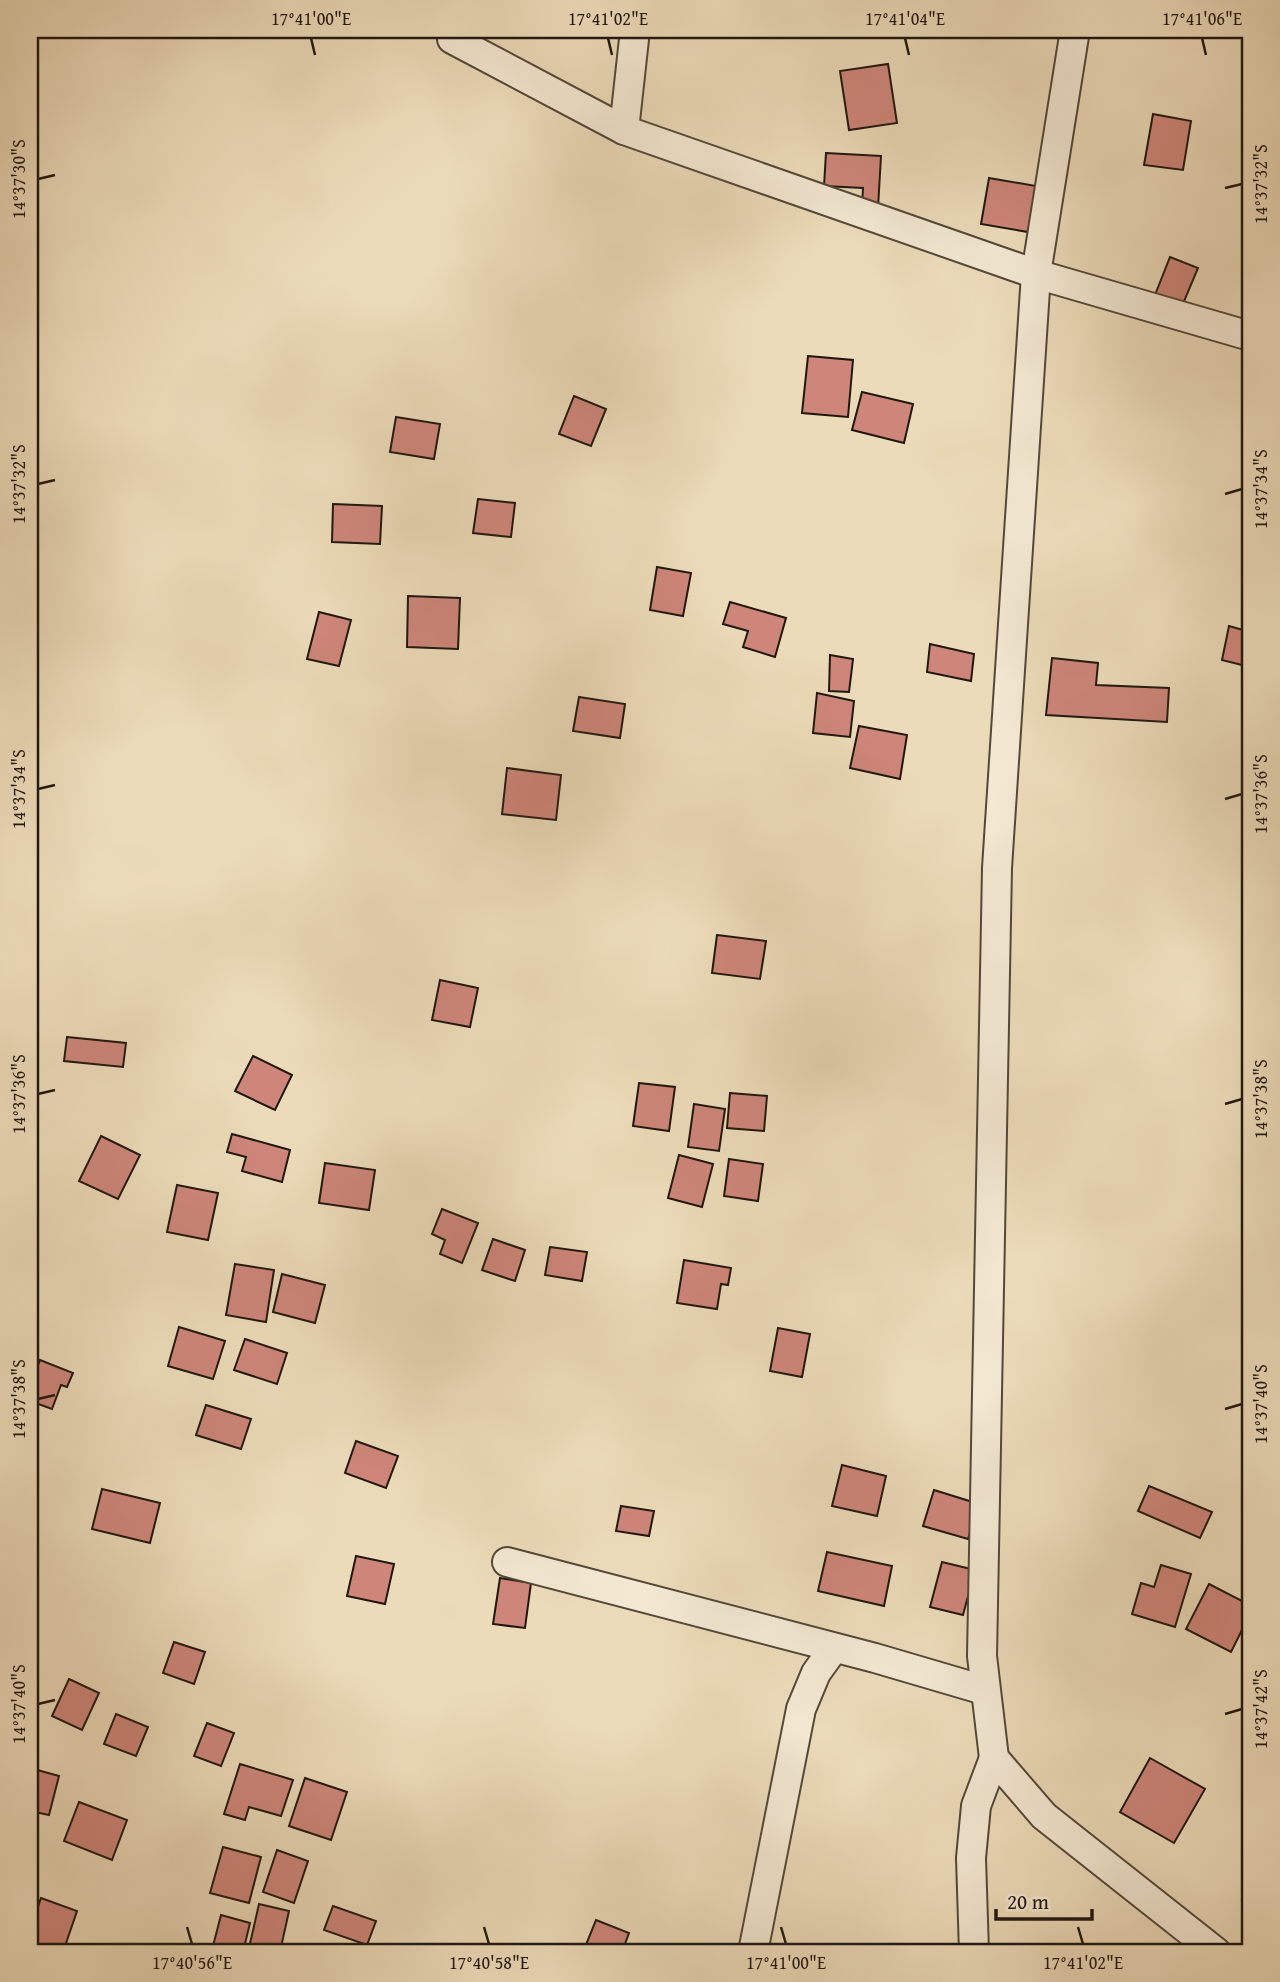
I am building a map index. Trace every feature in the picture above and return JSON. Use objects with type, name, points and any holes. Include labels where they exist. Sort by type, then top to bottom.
[{"type":"street","points":[[624,130],[635,30]]},
{"type":"street","points":[[974,1952],[971,1858],[976,1806],[994,1758],[984,1690],[982,1642],[997,868],[1036,274],[1075,30]]},
{"type":"street","points":[[452,39],[624,130],[1036,274],[1250,336]]},
{"type":"street","points":[[507,1562],[984,1690]]},
{"type":"street","points":[[753,1952],[801,1709],[816,1673],[834,1648]]},
{"type":"street","points":[[994,1758],[1044,1816],[1216,1952]]},
{"type":"building","points":[[888,64],[897,123],[849,130],[840,71]]},
{"type":"building","points":[[1153,114],[1191,121],[1183,170],[1144,165]]},
{"type":"building","points":[[826,153],[881,156],[878,208],[862,207],[863,188],[824,186]]},
{"type":"building","points":[[989,178],[1036,186],[1028,232],[981,224]]},
{"type":"building","points":[[1250,185],[1250,211],[1243,208]]},
{"type":"building","points":[[1170,257],[1198,268],[1180,311],[1153,300]]},
{"type":"building","points":[[808,356],[853,360],[848,417],[802,413]]},
{"type":"building","points":[[862,392],[913,404],[904,443],[852,430]]},
{"type":"building","points":[[574,396],[606,409],[591,446],[559,434]]},
{"type":"building","points":[[396,417],[440,424],[434,459],[390,452]]},
{"type":"building","points":[[478,499],[515,503],[511,537],[473,533]]},
{"type":"building","points":[[333,504],[382,506],[380,544],[332,542]]},
{"type":"building","points":[[657,567],[691,573],[683,616],[650,610]]},
{"type":"building","points":[[408,596],[460,598],[458,649],[407,647]]},
{"type":"building","points":[[730,602],[786,618],[775,657],[743,647],[748,631],[723,624]]},
{"type":"building","points":[[319,612],[351,620],[339,666],[307,659]]},
{"type":"building","points":[[1229,626],[1250,632],[1250,667],[1222,660]]},
{"type":"building","points":[[930,644],[974,654],[971,681],[927,672]]},
{"type":"building","points":[[830,655],[853,659],[849,692],[829,691]]},
{"type":"building","points":[[1052,658],[1098,663],[1096,685],[1169,688],[1167,722],[1046,715]]},
{"type":"building","points":[[817,693],[854,701],[850,737],[813,733]]},
{"type":"building","points":[[579,697],[625,704],[620,738],[573,731]]},
{"type":"building","points":[[859,726],[907,735],[900,779],[850,768]]},
{"type":"building","points":[[507,768],[561,775],[556,820],[502,814]]},
{"type":"building","points":[[717,935],[766,941],[760,979],[712,973]]},
{"type":"building","points":[[440,980],[478,988],[470,1027],[432,1020]]},
{"type":"building","points":[[67,1037],[126,1043],[123,1067],[64,1061]]},
{"type":"building","points":[[253,1056],[292,1075],[275,1110],[235,1091]]},
{"type":"building","points":[[639,1083],[675,1087],[669,1131],[633,1126]]},
{"type":"building","points":[[730,1093],[767,1096],[764,1131],[727,1128]]},
{"type":"building","points":[[694,1104],[725,1109],[719,1151],[688,1147]]},
{"type":"building","points":[[232,1134],[290,1150],[282,1182],[242,1171],[246,1157],[227,1152]]},
{"type":"building","points":[[101,1136],[140,1155],[118,1199],[79,1181]]},
{"type":"building","points":[[679,1155],[713,1164],[702,1207],[668,1198]]},
{"type":"building","points":[[729,1159],[763,1164],[758,1201],[724,1196]]},
{"type":"building","points":[[325,1163],[375,1170],[369,1210],[319,1203]]},
{"type":"building","points":[[177,1185],[218,1193],[208,1240],[167,1232]]},
{"type":"building","points":[[442,1209],[478,1223],[462,1263],[440,1254],[445,1240],[432,1234]]},
{"type":"building","points":[[493,1239],[525,1250],[515,1281],[482,1270]]},
{"type":"building","points":[[550,1247],[587,1252],[582,1281],[545,1275]]},
{"type":"building","points":[[684,1260],[731,1268],[728,1285],[721,1284],[717,1309],[677,1303]]},
{"type":"building","points":[[235,1264],[274,1270],[266,1322],[226,1315]]},
{"type":"building","points":[[282,1274],[325,1285],[315,1323],[273,1312]]},
{"type":"building","points":[[179,1327],[225,1341],[213,1379],[168,1366]]},
{"type":"building","points":[[778,1328],[810,1334],[802,1377],[770,1371]]},
{"type":"building","points":[[245,1339],[287,1353],[277,1384],[234,1370]]},
{"type":"building","points":[[40,1360],[73,1373],[67,1387],[61,1385],[52,1409],[30,1401],[30,1386]]},
{"type":"building","points":[[206,1405],[251,1419],[241,1449],[196,1435]]},
{"type":"building","points":[[356,1441],[398,1456],[386,1488],[345,1473]]},
{"type":"building","points":[[842,1465],[886,1476],[877,1516],[832,1506]]},
{"type":"building","points":[[1149,1486],[1212,1512],[1200,1538],[1138,1511]]},
{"type":"building","points":[[102,1489],[160,1503],[150,1543],[92,1529]]},
{"type":"building","points":[[934,1490],[979,1504],[968,1539],[923,1526]]},
{"type":"building","points":[[621,1506],[654,1511],[649,1536],[616,1531]]},
{"type":"building","points":[[827,1552],[892,1566],[884,1606],[818,1591]]},
{"type":"building","points":[[356,1556],[394,1564],[385,1604],[347,1596]]},
{"type":"building","points":[[942,1562],[975,1570],[963,1615],[930,1607]]},
{"type":"building","points":[[1161,1565],[1191,1574],[1175,1627],[1132,1614],[1141,1583],[1154,1587]]},
{"type":"building","points":[[500,1578],[531,1583],[525,1628],[493,1624]]},
{"type":"building","points":[[1209,1584],[1250,1605],[1250,1614],[1231,1652],[1186,1629]]},
{"type":"building","points":[[174,1642],[205,1652],[194,1684],[163,1673]]},
{"type":"building","points":[[69,1679],[99,1693],[82,1730],[52,1716]]},
{"type":"building","points":[[116,1714],[148,1727],[136,1756],[104,1744]]},
{"type":"building","points":[[207,1723],[234,1733],[221,1766],[194,1756]]},
{"type":"building","points":[[1150,1758],[1205,1789],[1174,1843],[1120,1812]]},
{"type":"building","points":[[240,1764],[293,1780],[281,1816],[249,1807],[245,1820],[224,1814]]},
{"type":"building","points":[[30,1768],[59,1776],[49,1815],[30,1811]]},
{"type":"building","points":[[305,1778],[347,1792],[331,1840],[289,1826]]},
{"type":"building","points":[[79,1802],[127,1820],[112,1860],[64,1841]]},
{"type":"building","points":[[223,1847],[261,1857],[249,1903],[210,1893]]},
{"type":"building","points":[[277,1850],[308,1861],[294,1903],[263,1892]]},
{"type":"building","points":[[1250,1882],[1250,1903],[1242,1899]]},
{"type":"building","points":[[41,1898],[77,1911],[63,1952],[30,1944],[30,1930]]},
{"type":"building","points":[[259,1904],[289,1911],[280,1952],[249,1948]]},
{"type":"building","points":[[333,1906],[376,1921],[367,1945],[324,1930]]},
{"type":"building","points":[[221,1915],[250,1923],[243,1952],[232,1952],[213,1946]]},
{"type":"building","points":[[596,1920],[629,1933],[622,1952],[583,1952]]}]
